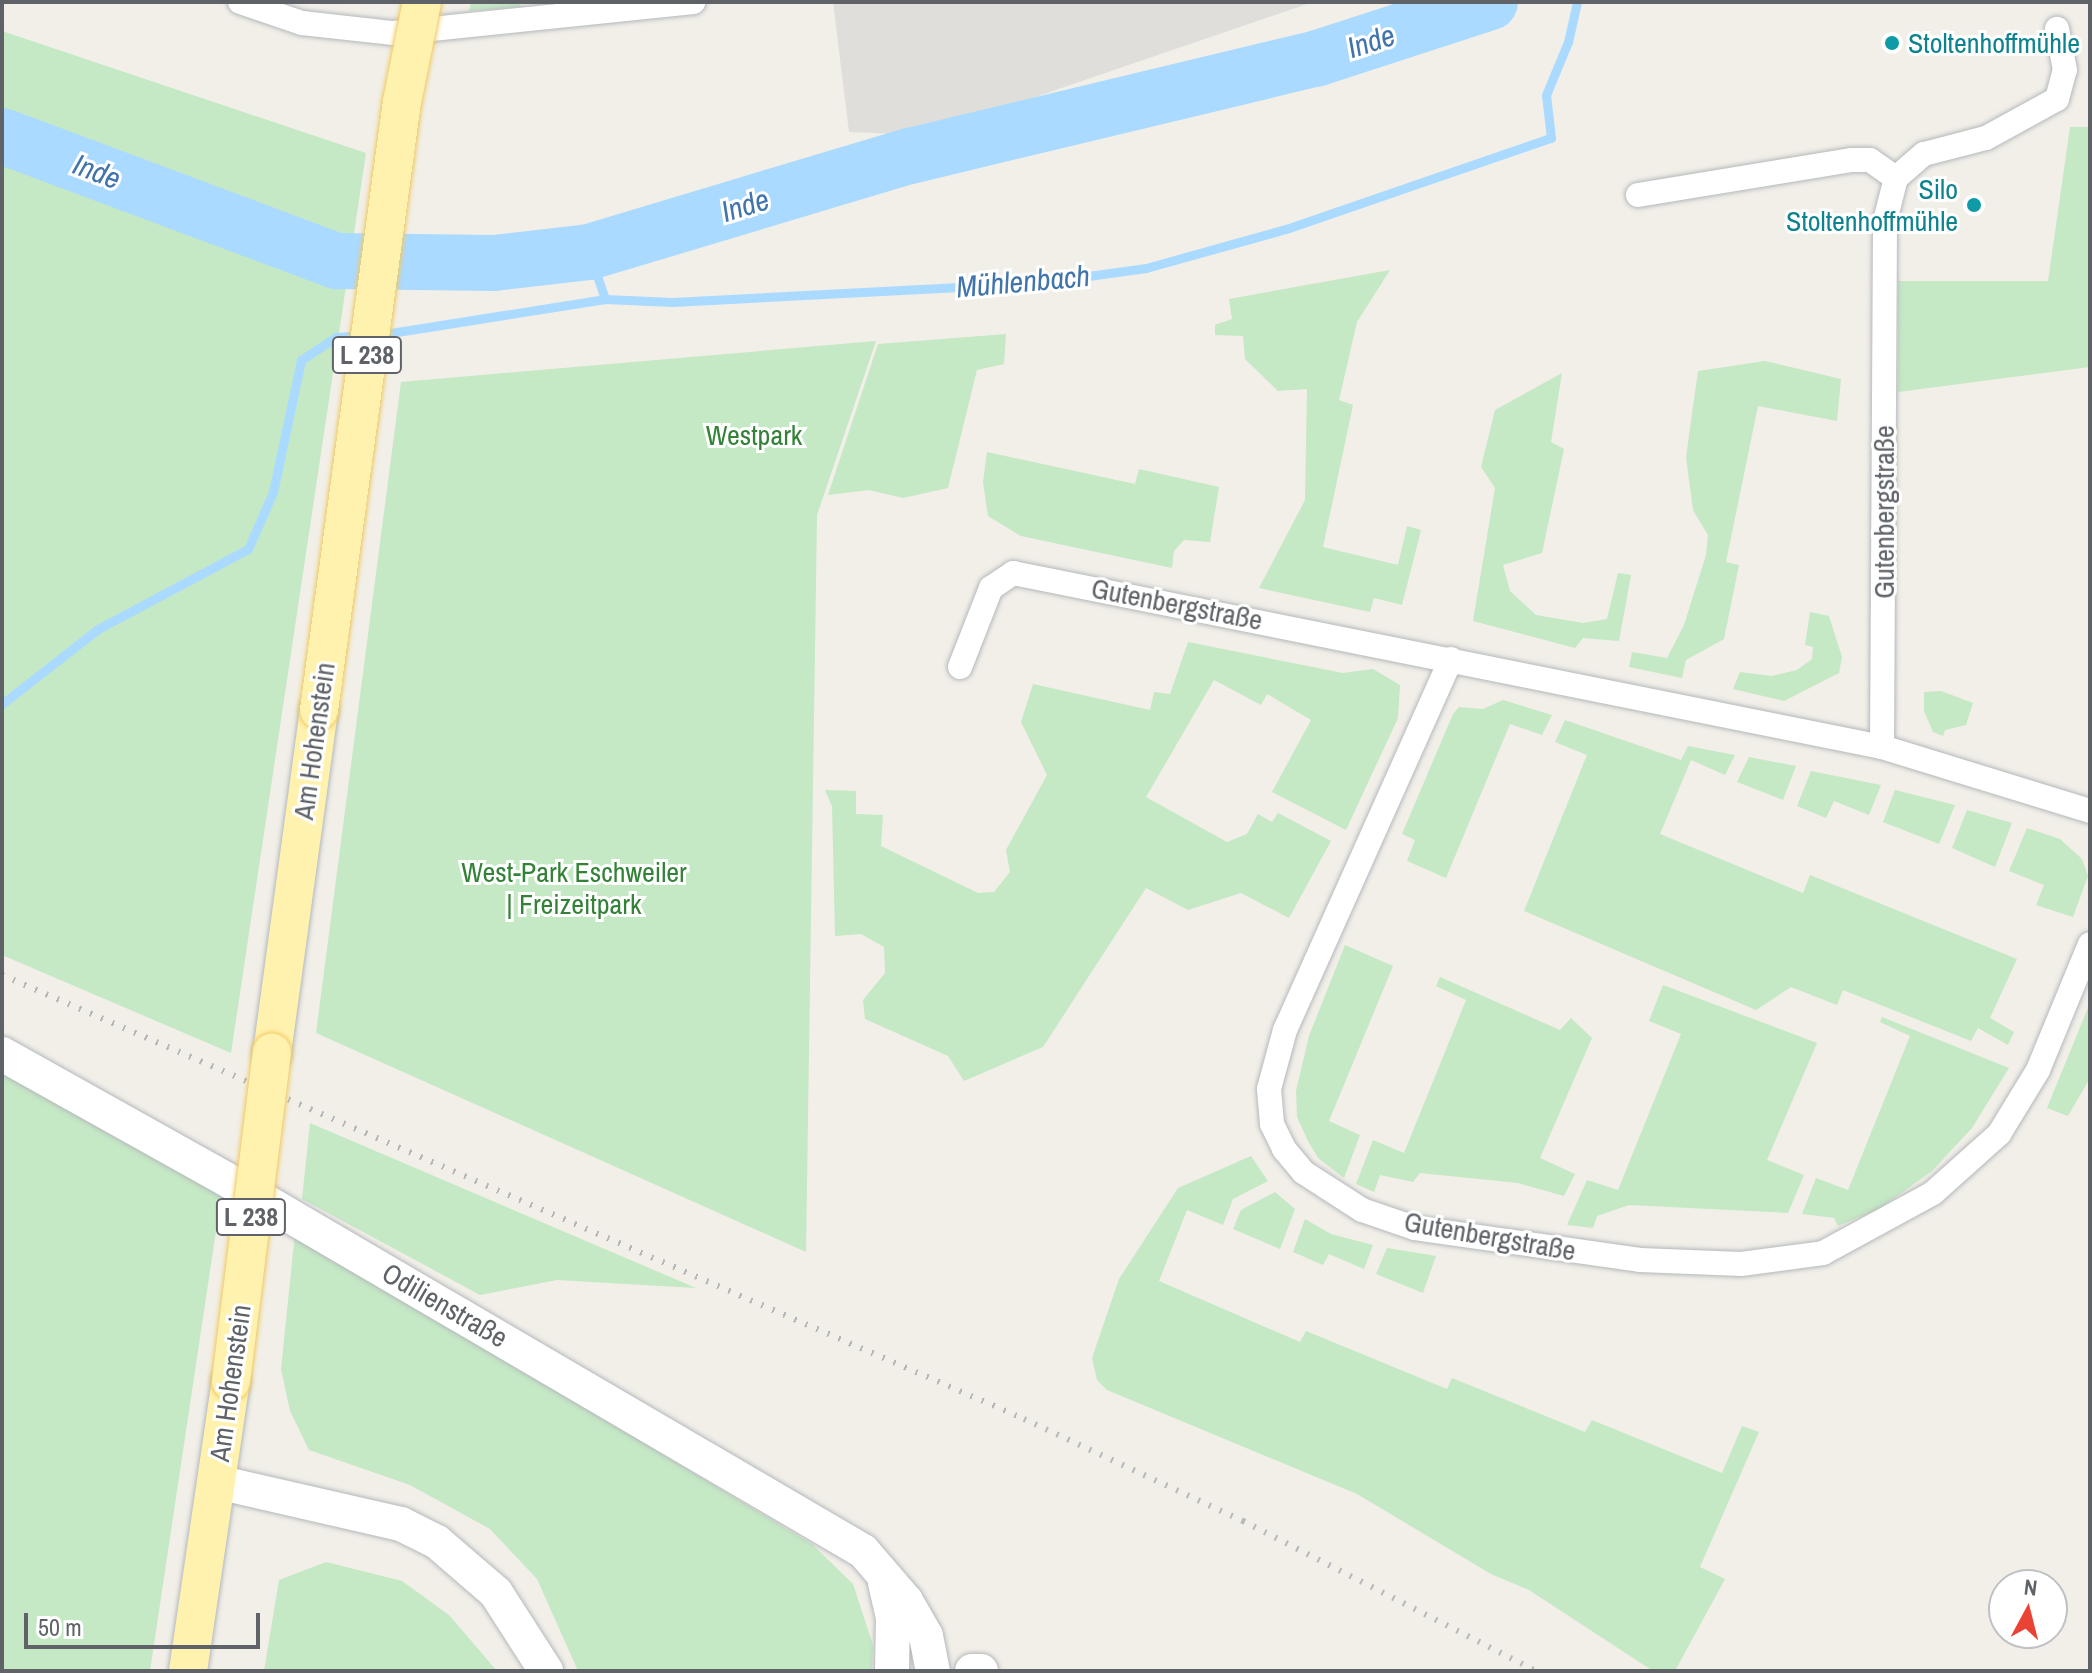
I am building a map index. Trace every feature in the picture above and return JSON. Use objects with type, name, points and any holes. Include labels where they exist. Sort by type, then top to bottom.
[{"type":"main road","name":"Am Hohenstein","points":[[188,1671],[231,1381],[398,133],[422,2]]},
{"type":"main road","name":"Odilienstraße","points":[[2,1054],[812,1518],[881,1567],[926,1636],[933,1671]]},
{"type":"main road","name":"Am Hohenstein","points":[[217,1482],[401,1524],[437,1542],[496,1593],[546,1671]]},
{"type":"main road","points":[[881,1567],[893,1618],[892,1671]]},
{"type":"main road","points":[[972,1671],[981,1671]]},
{"type":"street","points":[[240,2],[302,23],[382,33],[693,2]]},
{"type":"street","points":[[1638,195],[1852,160],[1870,160],[1896,178],[1924,154],[1986,138],[2057,99],[2065,70],[2057,29]]},
{"type":"street","name":"Gutenbergstraße","points":[[1882,747],[1885,221],[1896,178]]},
{"type":"street","name":"Gutenbergstraße","points":[[960,667],[991,588],[1013,573],[1882,747],[2090,811]]},
{"type":"street","name":"Gutenbergstraße","points":[[1451,659],[1285,1030],[1269,1089],[1272,1124],[1284,1149],[1303,1172],[1362,1210],[1415,1228],[1640,1260],[1741,1264],[1823,1253],[1933,1193],[1999,1134],[2038,1070],[2090,944]]},
{"type":"shaded area","points":[[833,2],[1313,2],[924,135],[849,132]]},
{"type":"green space","points":[[471,2],[519,2],[521,7],[469,11]]},
{"type":"green space","points":[[2,31],[366,153],[231,1053],[2,955]]},
{"type":"green space","points":[[2070,127],[2090,127],[2090,367],[1898,392],[1898,281],[2048,281]]},
{"type":"green space","points":[[1390,270],[1357,322],[1339,400],[1353,405],[1323,547],[1398,565],[1407,526],[1421,530],[1402,605],[1374,598],[1370,612],[1259,588],[1305,500],[1307,389],[1278,391],[1245,359],[1243,336],[1215,335],[1215,325],[1232,319],[1229,299]]},
{"type":"green space","points":[[1006,334],[1004,364],[977,370],[948,488],[903,498],[869,490],[828,495],[878,344]]},
{"type":"green space","name":"West-Park Eschweiler | Freizeitpark","points":[[876,341],[817,515],[806,1252],[316,1033],[401,382]]},
{"type":"green space","points":[[1765,361],[1841,379],[1837,421],[1758,406],[1726,562],[1739,565],[1724,639],[1686,660],[1682,678],[1629,667],[1632,652],[1667,658],[1684,625],[1706,555],[1708,535],[1693,510],[1686,457],[1698,371]]},
{"type":"green space","points":[[1562,373],[1551,442],[1564,449],[1542,553],[1503,565],[1510,591],[1536,615],[1583,623],[1607,619],[1618,573],[1631,575],[1619,641],[1583,638],[1575,648],[1473,621],[1495,488],[1481,467],[1495,410]]},
{"type":"green space","points":[[987,452],[1135,484],[1139,469],[1219,487],[1210,542],[1184,540],[1174,551],[1172,568],[1021,536],[988,516],[983,482]]},
{"type":"green space","points":[[1810,612],[1829,616],[1842,657],[1839,673],[1784,701],[1733,689],[1740,672],[1772,676],[1797,670],[1812,659],[1813,647],[1805,645]]},
{"type":"green space","points":[[1188,642],[1343,673],[1373,669],[1400,685],[1398,718],[1346,830],[1272,792],[1311,720],[1267,694],[1261,705],[1214,680],[1146,797],[1227,842],[1247,834],[1258,814],[1272,822],[1278,813],[1331,841],[1289,918],[1241,893],[1188,910],[1146,888],[1043,1047],[964,1081],[948,1056],[865,1019],[863,1000],[885,973],[884,947],[861,934],[835,936],[832,806],[825,790],[856,791],[856,814],[883,815],[881,846],[978,893],[994,892],[1010,872],[1006,850],[1047,775],[1021,722],[1033,684],[1150,710],[1154,692],[1170,694]]},
{"type":"green space","points":[[1941,691],[1973,703],[1966,725],[1945,730],[1943,736],[1933,732],[1924,711],[1924,692]]},
{"type":"green space","points":[[1503,700],[1552,715],[1542,735],[1510,724],[1446,878],[1407,861],[1415,840],[1402,834],[1453,714],[1459,707],[1483,709]]},
{"type":"green space","points":[[1565,720],[1681,760],[1688,746],[1735,755],[1725,775],[1691,760],[1660,834],[1803,893],[1810,875],[2017,959],[1990,1018],[2014,1032],[2008,1045],[1978,1028],[1971,1041],[1843,990],[1837,1005],[1791,987],[1756,1010],[1524,911],[1587,755],[1555,742]]},
{"type":"green space","points":[[1749,757],[1796,766],[1783,800],[1737,782]]},
{"type":"green space","points":[[1811,771],[1881,785],[1869,815],[1834,801],[1826,818],[1797,806]]},
{"type":"green space","points":[[1895,790],[1955,805],[1939,844],[1883,822]]},
{"type":"green space","points":[[1967,810],[2012,823],[1995,867],[1952,848]]},
{"type":"green space","points":[[2027,828],[2060,839],[2082,859],[2088,876],[2073,917],[2036,905],[2044,885],[2009,871]]},
{"type":"green space","points":[[1345,945],[1393,966],[1329,1121],[1360,1135],[1344,1178],[1318,1158],[1308,1141],[1297,1117],[1296,1091],[1309,1036]]},
{"type":"green space","points":[[1440,977],[1560,1030],[1571,1018],[1592,1038],[1540,1158],[1575,1174],[1564,1196],[1518,1183],[1420,1173],[1413,1182],[1380,1175],[1374,1192],[1356,1184],[1373,1140],[1404,1153],[1466,1000],[1436,986]]},
{"type":"green space","points":[[1663,985],[1817,1043],[1767,1160],[1804,1175],[1788,1213],[1629,1205],[1597,1216],[1593,1228],[1567,1225],[1587,1180],[1618,1190],[1681,1034],[1649,1021]]},
{"type":"green space","points":[[2090,1003],[2090,1078],[2068,1116],[2047,1108]]},
{"type":"green space","points":[[1882,1017],[2009,1068],[1972,1128],[1932,1171],[1879,1209],[1838,1226],[1834,1218],[1802,1214],[1816,1178],[1848,1190],[1910,1036],[1880,1022]]},
{"type":"green space","points":[[2,1065],[222,1191],[150,1671],[2,1671]]},
{"type":"green space","points":[[310,1123],[696,1288],[557,1280],[480,1295],[302,1199]]},
{"type":"green space","points":[[1251,1156],[1268,1181],[1233,1199],[1223,1225],[1187,1210],[1159,1281],[1300,1342],[1306,1331],[1447,1389],[1452,1378],[1585,1432],[1592,1420],[1722,1473],[1742,1426],[1759,1432],[1700,1567],[1725,1579],[1675,1671],[1653,1671],[1529,1590],[1491,1574],[1357,1494],[1107,1390],[1097,1380],[1092,1358],[1119,1279],[1178,1188]]},
{"type":"green space","points":[[1275,1192],[1295,1209],[1280,1249],[1233,1229],[1241,1210]]},
{"type":"green space","points":[[1305,1219],[1331,1234],[1373,1245],[1364,1269],[1329,1254],[1323,1265],[1293,1252]]},
{"type":"green space","points":[[295,1233],[812,1544],[853,1584],[873,1645],[872,1671],[578,1671],[537,1579],[490,1529],[410,1485],[309,1450],[290,1411],[281,1369]]},
{"type":"green space","points":[[1387,1248],[1436,1256],[1423,1293],[1376,1274]]},
{"type":"green space","points":[[326,1562],[402,1581],[449,1615],[497,1671],[264,1671],[279,1580]]},
{"type":"waterway","name":"Inde","points":[[2,136],[337,261],[494,263],[589,252],[910,156],[1315,59],[1490,2]]},
{"type":"waterway","name":"Mühlenbach","points":[[378,335],[605,299],[673,302],[1038,283],[1146,268],[1289,228],[1551,138],[1546,95],[1568,42],[1577,2]]},
{"type":"waterway","points":[[589,252],[605,299]]},
{"type":"waterway","points":[[2,704],[98,629],[248,549],[273,492],[301,360],[336,337],[363,335]]},
{"type":"railway","points":[[2,975],[1024,1419],[1243,1521],[1536,1671]]},
{"type":"place","name":"Stoltenhoffmühle","points":[[1892,43]]},
{"type":"place","name":"Silo Stoltenhoffmühle","points":[[1974,205]]},
{"type":"park label","name":"Westpark","points":[[754,435]]}]
